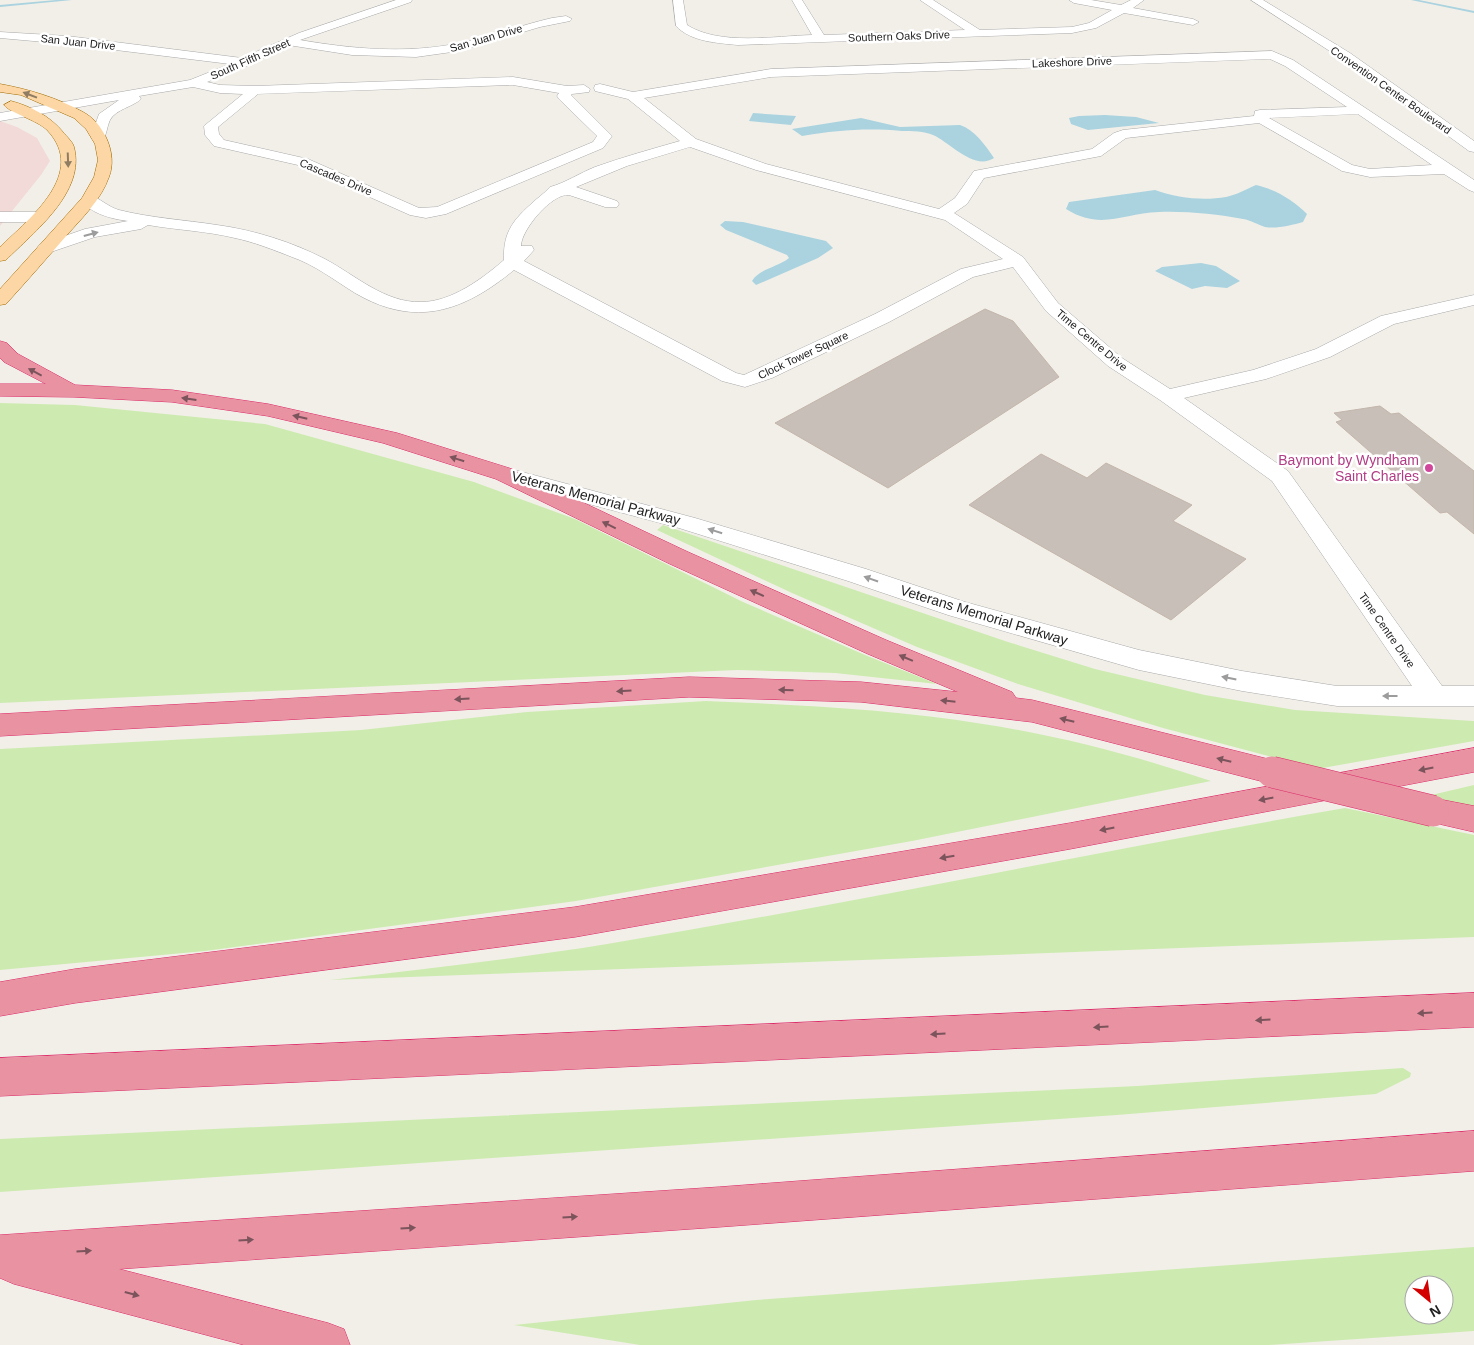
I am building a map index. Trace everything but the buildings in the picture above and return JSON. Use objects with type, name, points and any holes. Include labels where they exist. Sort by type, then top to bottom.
[{"type":"highway","points":[[0,348],[11,358],[74,391]]},
{"type":"highway","points":[[0,390],[74,391],[172,396],[268,410],[389,438],[504,474],[679,558],[877,647],[1032,711]]},
{"type":"highway","points":[[0,725],[689,687],[861,692],[1032,711],[1272,772],[1474,819]]},
{"type":"highway","points":[[0,1000],[75,986],[575,922],[1070,836],[1474,760]]},
{"type":"highway","points":[[0,1077],[1474,1010]]},
{"type":"highway","points":[[0,1258],[1474,1152]]},
{"type":"highway","points":[[0,1258],[328,1345]]},
{"type":"main road","points":[[0,88],[24,92],[79,115],[92,127],[98,137],[102,144],[105,160],[102,177],[89,200],[0,300]]},
{"type":"main road","points":[[0,102],[29,112],[51,126],[67,146],[68,172],[62,189],[34,223],[0,256]]},
{"type":"main road","points":[[34,223],[46,231],[45,249]]},
{"type":"street","name":"South Fifth Street","points":[[0,117],[193,83],[246,62],[286,42],[340,21],[407,0]]},
{"type":"street","name":"Southern Oaks Drive","points":[[678,0],[682,26],[690,32],[703,37],[738,41],[978,34],[1084,28],[1139,0]]},
{"type":"street","points":[[798,0],[820,38]]},
{"type":"street","points":[[925,0],[956,18],[978,34]]},
{"type":"street","points":[[1074,0],[1126,8],[1193,22]]},
{"type":"street","name":"Convention Center Boulevard","points":[[1256,0],[1346,56],[1474,148]]},
{"type":"street","name":"San Juan Drive","points":[[286,42],[367,54],[428,52],[476,43],[534,24],[566,19]]},
{"type":"street","name":"San Juan Drive","points":[[0,35],[67,40],[246,62]]},
{"type":"street","name":"Lakeshore Drive","points":[[633,96],[771,73],[1272,56],[1289,64],[1361,110],[1474,187]]},
{"type":"street","points":[[193,83],[220,90],[254,90],[513,81],[567,90],[600,88],[621,80]]},
{"type":"street","name":"Time Centre Drive","points":[[600,88],[633,96],[696,144],[761,167],[951,216],[1017,261],[1052,307],[1116,362],[1280,476],[1434,696]]},
{"type":"street","points":[[98,137],[104,117],[112,110],[125,102],[156,90]]},
{"type":"street","name":"Cascades Drive","points":[[254,90],[211,126],[212,135],[219,143],[303,162],[416,212],[426,213],[440,211],[598,145],[605,136],[564,96],[567,90]]},
{"type":"street","points":[[1262,119],[1260,114],[1361,110]]},
{"type":"street","points":[[942,214],[961,202],[979,174],[1096,153],[1106,149],[1114,139],[1124,134],[1262,119],[1347,168],[1370,173],[1446,169]]},
{"type":"street","points":[[513,262],[514,236],[525,219],[542,203],[561,190],[592,174],[696,144]]},
{"type":"street","points":[[546,220],[557,206],[579,194],[651,161],[696,144]]},
{"type":"street","points":[[520,179],[552,191],[561,190],[611,204]]},
{"type":"street","points":[[89,200],[108,212],[152,221],[197,226],[257,238],[308,257],[372,294],[402,307],[422,308],[439,306],[466,293],[513,262],[531,244],[536,235]]},
{"type":"street","points":[[0,217],[34,223]]},
{"type":"street","points":[[45,249],[92,233],[152,221]]},
{"type":"street","points":[[0,230],[34,223]]},
{"type":"street","name":"Clock Tower Square","points":[[513,262],[729,377],[745,381],[765,374],[874,322],[967,273],[1017,261]]},
{"type":"street","points":[[1167,396],[1259,375],[1323,353],[1388,320],[1474,300]]},
{"type":"street","name":"Veterans Memorial Parkway","points":[[504,474],[687,523],[857,574],[956,609],[1139,660],[1242,681],[1338,696],[1474,696]]},
{"type":"shaded area","points":[[0,121],[17,127],[37,138],[50,161],[0,226]]},
{"type":"green space","points":[[0,403],[75,405],[265,424],[474,482],[575,519],[743,602],[937,684],[835,673],[737,670],[0,703]]},
{"type":"green space","points":[[663,525],[1008,642],[1095,669],[1205,695],[1295,710],[1474,721],[1474,741],[1317,769],[1163,728],[1018,684],[917,647],[792,593],[657,530]]},
{"type":"green space","points":[[706,701],[879,711],[983,724],[1041,734],[1098,748],[1155,763],[1211,781],[912,841],[576,901],[205,951],[0,970],[0,749],[361,730],[527,712]]},
{"type":"green space","points":[[1474,785],[1474,807],[1427,796]]},
{"type":"green space","points":[[1345,808],[1474,835],[1474,937],[330,980],[607,944]]},
{"type":"green space","points":[[1403,1068],[1411,1073],[1410,1077],[1376,1094],[1117,1115],[0,1192],[0,1139],[1137,1086]]},
{"type":"green space","points":[[1474,1247],[1474,1331],[1269,1345],[640,1345],[514,1325],[756,1300]]},
{"type":"water","points":[[753,113],[796,116],[791,125],[749,121]]},
{"type":"water","points":[[1105,115],[1136,117],[1159,123],[1088,130],[1071,124],[1069,118]]},
{"type":"water","points":[[861,118],[900,127],[960,125],[975,134],[994,158],[986,161],[971,159],[933,135],[922,132],[864,130],[802,136],[792,129]]},
{"type":"water","points":[[1256,185],[1284,196],[1296,205],[1307,214],[1303,222],[1265,227],[1233,217],[1169,212],[1146,213],[1101,220],[1090,219],[1066,209],[1069,202],[1155,190],[1190,198],[1226,197]]},
{"type":"water","points":[[725,221],[743,222],[826,241],[833,248],[818,258],[756,285],[752,281],[755,277],[789,258],[787,255],[726,230],[720,225]]},
{"type":"water","points":[[1201,263],[1216,266],[1240,281],[1227,288],[1205,286],[1192,289],[1155,271],[1162,267]]},
{"type":"waterway","points":[[0,6],[70,0]]},
{"type":"waterway","points":[[1413,0],[1474,12]]},
{"type":"place","name":"Baymont by Wyndham Saint Charles","points":[[1429,468]]}]
